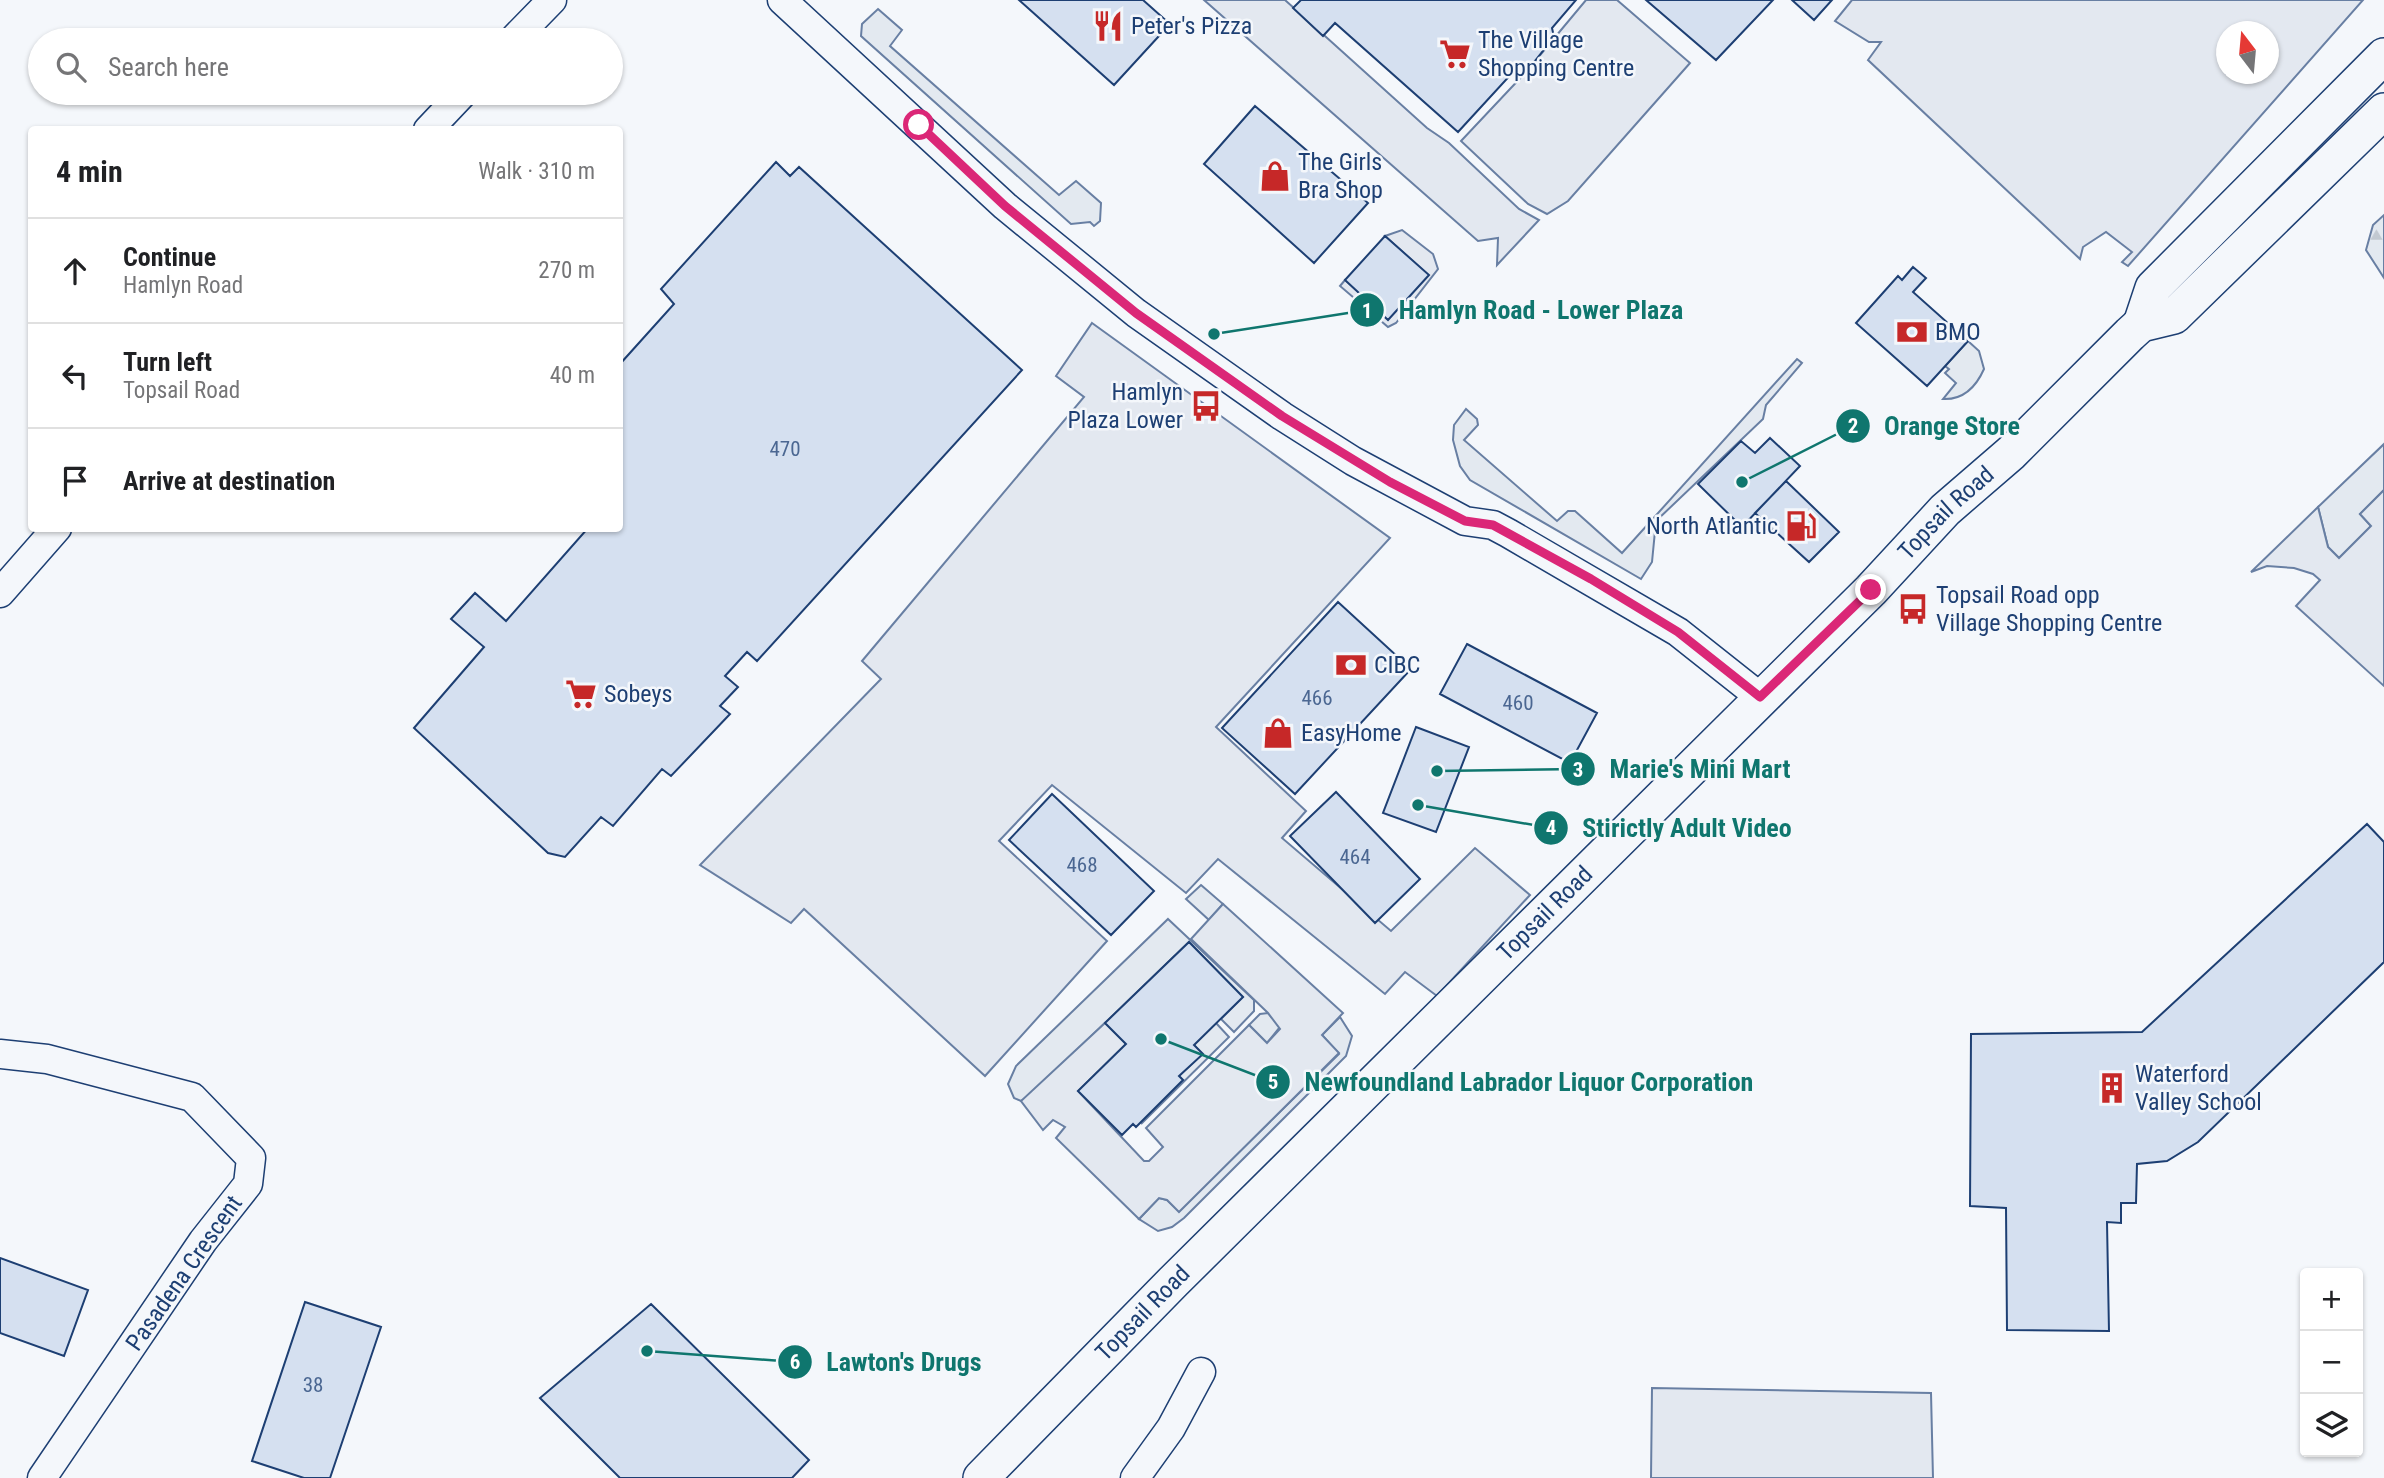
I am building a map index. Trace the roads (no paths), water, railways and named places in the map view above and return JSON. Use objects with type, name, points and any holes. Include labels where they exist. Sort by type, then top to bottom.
[{"type":"main road","name":"Topsail Road","points":[[981,1478],[1173,1282],[1760,697],[1871,590],[1945,510],[2011,453],[2141,324],[2153,288],[2384,56]]},
{"type":"main road","points":[[2141,324],[2174,316],[2384,111]]},
{"type":"street","points":[[525,28],[552,0]]},
{"type":"street","points":[[782,0],[1005,206],[1136,313],[1282,416],[1353,461],[1465,521],[1493,525],[1626,600],[1678,632],[1760,697]]},
{"type":"street","points":[[432,126],[452,105]]},
{"type":"street","points":[[0,593],[53,532]]},
{"type":"street","name":"Pasadena Crescent","points":[[0,1054],[47,1059],[192,1097],[251,1158],[248,1184],[203,1241],[41,1478]]},
{"type":"street","points":[[1135,1478],[1171,1428],[1200,1372]]},
{"type":"place","name":"Peter's Pizza","points":[[1108,26]]},
{"type":"place","name":"The Village Shopping Centre","points":[[1455,54]]},
{"type":"place","name":"The Girls Bra Shop","points":[[1275,176]]},
{"type":"place","name":"BMO","points":[[1912,332]]},
{"type":"place","name":"Hamlyn Road - Lower Plaza","points":[[1214,334]]},
{"type":"place","name":"Hamlyn Plaza Lower","points":[[1206,406]]},
{"type":"place","name":"Orange Store","points":[[1742,482]]},
{"type":"place","name":"North Atlantic","points":[[1801,526]]},
{"type":"place","name":"Topsail Road opp Village Shopping Centre","points":[[1913,609]]},
{"type":"place","name":"CIBC","points":[[1351,665]]},
{"type":"place","name":"Sobeys","points":[[581,694]]},
{"type":"place","name":"EasyHome","points":[[1278,733]]},
{"type":"place","name":"Marie's Mini Mart","points":[[1437,771]]},
{"type":"place","name":"Stirictly Adult Video","points":[[1418,805]]},
{"type":"place","name":"Newfoundland Labrador Liquor Corporation","points":[[1161,1039]]},
{"type":"place","name":"Waterford Valley School","points":[[2112,1088]]},
{"type":"place","name":"Lawton's Drugs","points":[[647,1351]]}]
